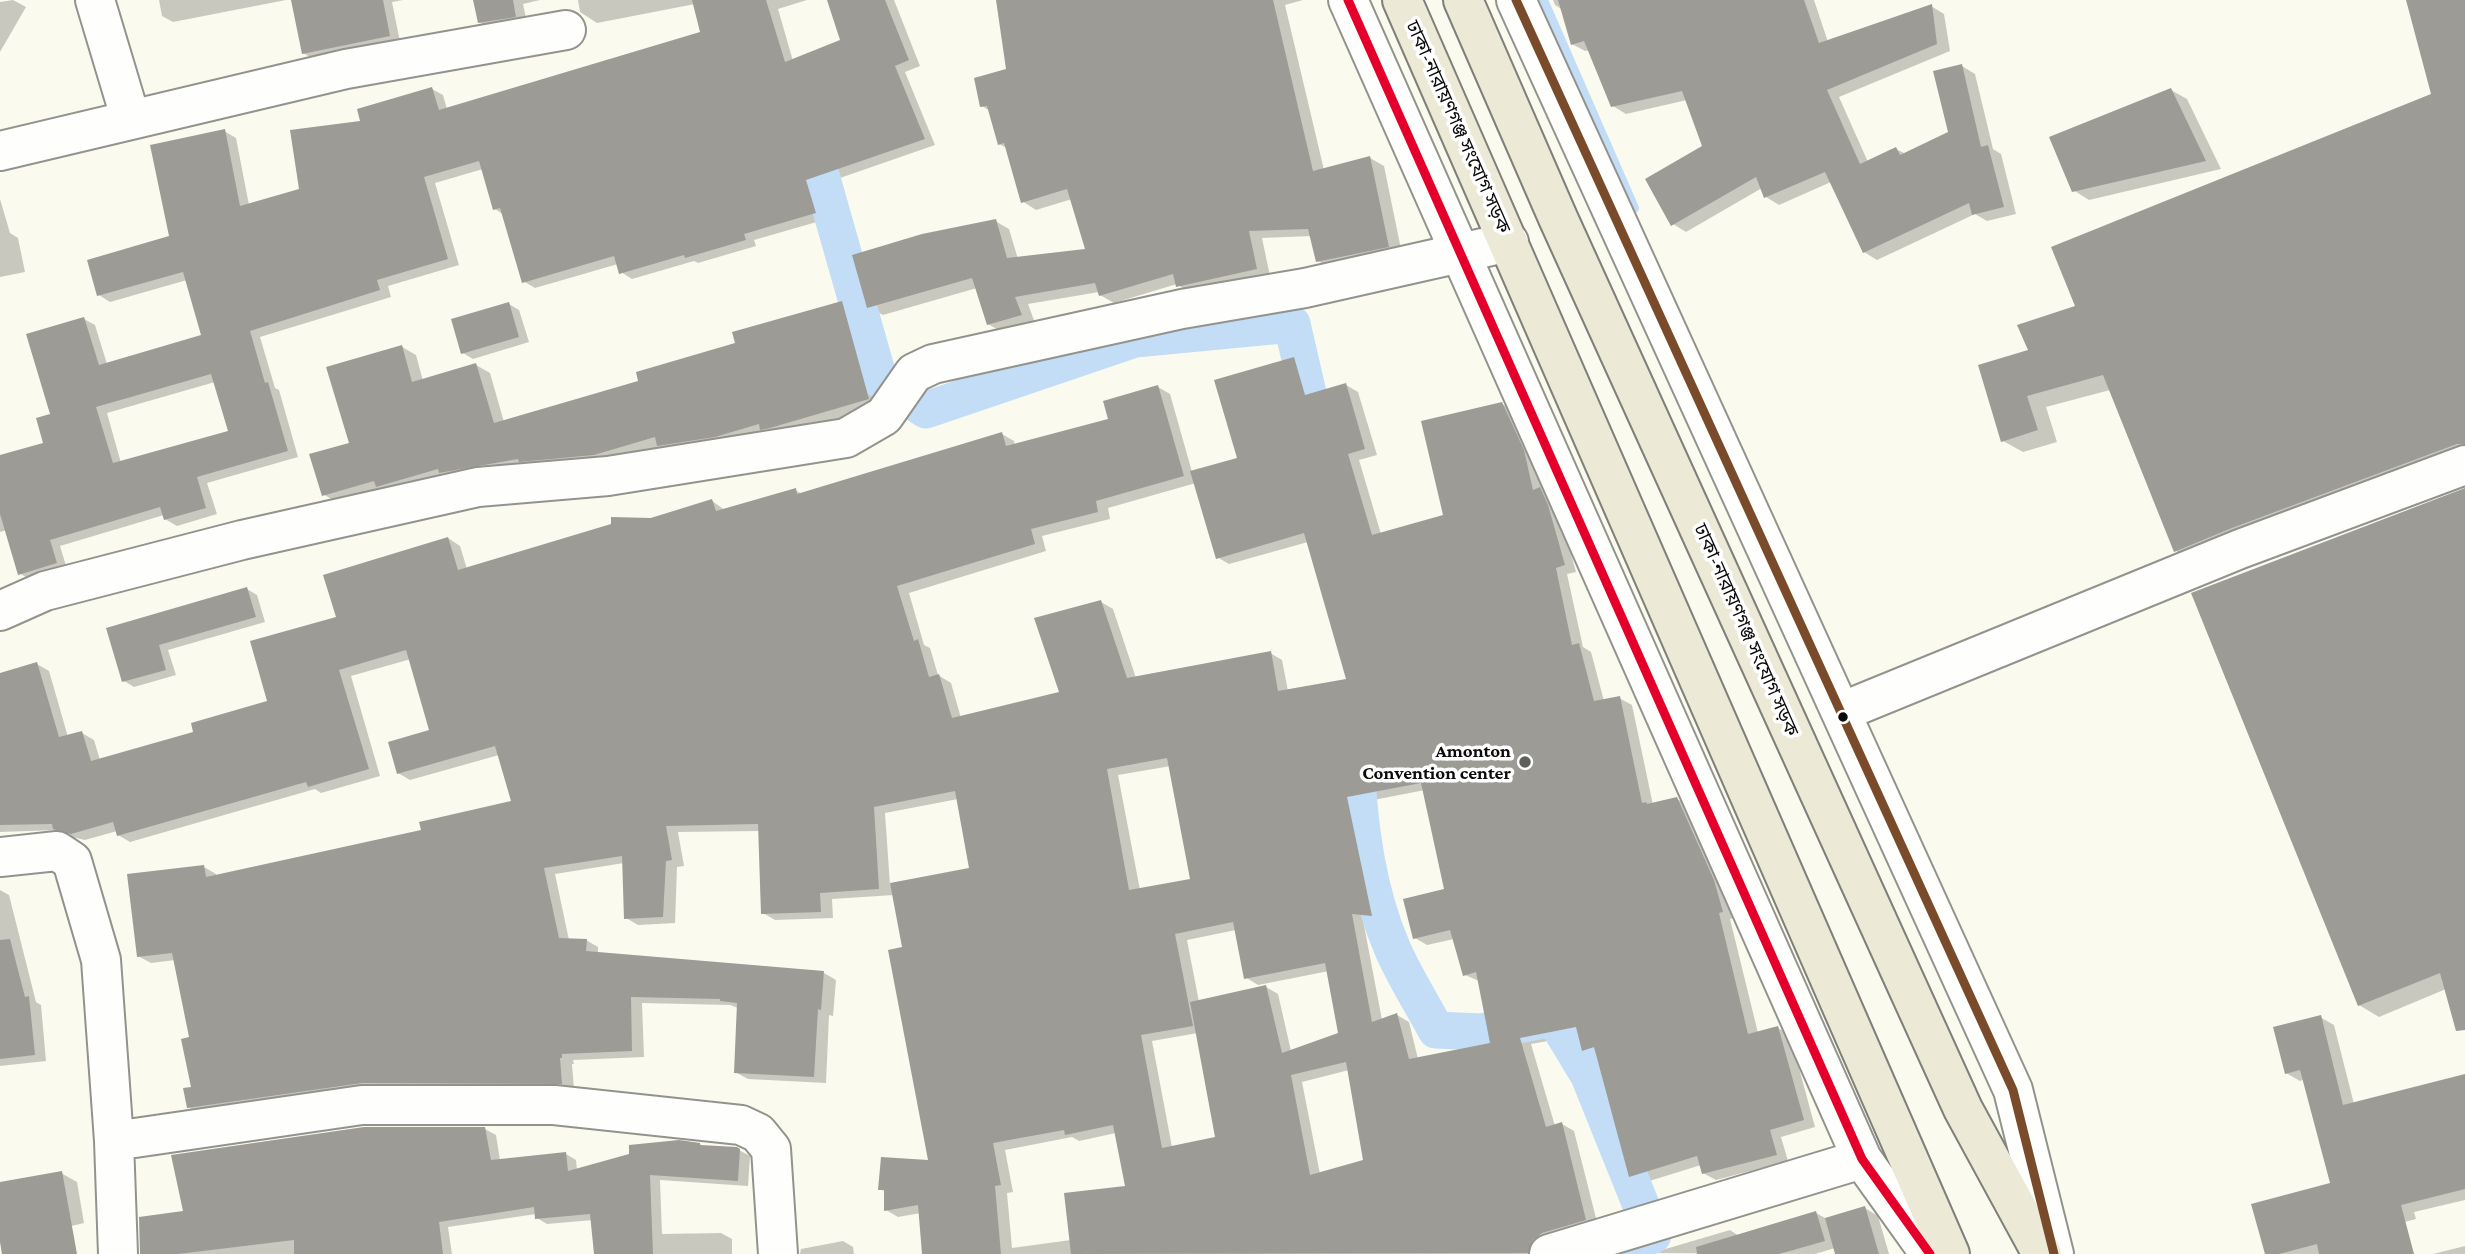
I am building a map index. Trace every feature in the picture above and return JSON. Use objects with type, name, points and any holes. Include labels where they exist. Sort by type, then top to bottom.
[{"type":"main road","name":"ঢাকা-নারায়ণগঞ্জ সংযোগ সড়ক","points":[[1402,0],[1950,1254]]},
{"type":"main road","name":"ঢাকা-নারায়ণগঞ্জ সংযোগ সড়ক","points":[[1463,0],[1564,230],[1963,1109],[2042,1254]]},
{"type":"street","points":[[95,0],[131,120]]},
{"type":"street","points":[[1348,0],[1863,1159],[1930,1254]]},
{"type":"street","points":[[1516,0],[2013,1090],[2054,1254]]},
{"type":"street","points":[[0,151],[346,69],[566,30]]},
{"type":"street","points":[[0,611],[58,588],[242,541],[478,487],[608,476],[846,438],[884,416],[914,373],[933,364],[1182,309],[1305,288],[1509,242]]},
{"type":"street","points":[[1841,712],[2240,549],[2465,464]]},
{"type":"street","points":[[0,857],[57,851],[72,861],[101,960],[114,1141],[118,1254]]},
{"type":"street","points":[[114,1141],[362,1105],[554,1105],[741,1125],[758,1133],[771,1149],[778,1254]]},
{"type":"street","points":[[1549,1254],[1863,1159]]},
{"type":"building","points":[[291,0],[383,0],[390,36],[302,54]]},
{"type":"building","points":[[473,0],[513,0],[516,17],[478,23]]},
{"type":"building","points":[[692,0],[766,0],[785,62],[840,40],[827,0],[885,0],[909,60],[895,66],[925,139],[806,180],[816,213],[744,234],[746,240],[619,274],[614,256],[522,283],[500,208],[493,210],[479,161],[424,177],[448,259],[377,280],[380,290],[250,331],[288,451],[197,477],[206,508],[164,520],[160,507],[50,540],[57,563],[18,575],[0,514],[0,455],[43,443],[36,418],[50,414],[26,334],[84,317],[99,365],[201,335],[183,272],[97,296],[87,260],[169,236],[150,145],[225,129],[240,206],[299,189],[290,130],[360,121],[357,109],[432,87],[439,110],[700,32]],"holes":[[[211,374],[228,431],[113,463],[96,407]]]},
{"type":"building","points":[[996,0],[1273,0],[1313,171],[1370,156],[1389,247],[1316,262],[1308,229],[1249,231],[1257,269],[1176,287],[1173,274],[1099,296],[1095,283],[1015,297],[1022,315],[987,325],[972,278],[867,308],[852,255],[922,234],[996,219],[1007,258],[1085,249],[1067,189],[1021,203],[1004,143],[998,145],[987,106],[980,107],[974,78],[1006,69]]},
{"type":"building","points":[[1558,0],[1804,0],[1819,43],[1932,4],[1937,44],[1827,90],[1860,164],[1896,147],[1900,155],[1948,132],[1933,71],[1962,64],[1981,147],[1988,145],[2004,207],[1972,215],[1969,203],[1863,253],[1825,172],[1764,198],[1756,177],[1671,226],[1645,179],[1702,146],[1682,91],[1611,107],[1584,41],[1571,45]]},
{"type":"building","points":[[2406,0],[2465,0],[2465,444],[2457,444],[2174,552],[2103,375],[2027,396],[2038,430],[2001,442],[1978,365],[2028,350],[2017,325],[2075,306],[2051,247],[2431,94]]},
{"type":"building","points":[[2171,88],[2206,161],[2072,192],[2049,137]]},
{"type":"building","points":[[842,301],[869,399],[760,430],[759,424],[715,437],[657,446],[655,437],[594,455],[519,462],[518,459],[439,473],[438,469],[376,487],[374,481],[322,496],[309,454],[349,443],[326,367],[402,345],[412,382],[476,363],[494,423],[638,381],[636,372],[735,343],[732,332]]},
{"type":"building","points":[[509,302],[519,337],[461,354],[451,319]]},
{"type":"building","points":[[1294,357],[1305,395],[1346,383],[1365,449],[1348,454],[1372,535],[1443,515],[1421,421],[1502,402],[1524,450],[1533,490],[1540,487],[1548,505],[1565,565],[1556,568],[1572,645],[1579,643],[1594,701],[1620,696],[1642,803],[1677,797],[1714,880],[1723,912],[1719,913],[1748,1034],[1778,1026],[1804,1120],[1770,1130],[1777,1155],[1702,1174],[1697,1156],[1629,1177],[1594,1047],[1582,1051],[1576,1027],[1520,1038],[1546,1127],[1562,1122],[1586,1220],[1542,1233],[1533,1240],[1528,1253],[1071,1254],[1064,1193],[1125,1186],[1113,1125],[1065,1135],[1064,1130],[993,1143],[1001,1185],[995,1186],[1001,1254],[922,1254],[918,1205],[884,1211],[884,1190],[878,1190],[881,1157],[928,1160],[888,950],[902,947],[890,883],[969,868],[955,791],[874,807],[879,889],[820,893],[821,912],[761,914],[758,824],[666,826],[672,860],[666,861],[663,917],[624,919],[622,856],[544,868],[559,938],[587,939],[586,951],[824,971],[821,1010],[818,1009],[814,1077],[734,1073],[737,1003],[720,999],[631,997],[632,1051],[562,1054],[562,1084],[362,1083],[187,1108],[183,1088],[191,1087],[181,1039],[189,1037],[172,953],[137,957],[127,874],[204,865],[206,877],[421,830],[419,822],[511,801],[495,746],[397,774],[388,742],[429,730],[406,650],[339,670],[369,769],[308,787],[306,782],[117,836],[113,822],[71,834],[53,829],[52,824],[0,825],[0,673],[37,662],[59,737],[82,731],[91,761],[193,732],[191,723],[267,701],[250,641],[336,617],[323,575],[448,537],[458,570],[611,524],[611,517],[651,518],[712,499],[716,511],[796,488],[797,494],[1002,432],[1006,446],[1108,419],[1103,401],[1158,385],[1184,476],[1096,501],[1098,512],[1031,529],[1035,544],[897,586],[914,641],[918,639],[929,677],[939,674],[952,718],[1059,692],[1034,618],[1101,600],[1127,678],[1271,651],[1278,691],[1346,679],[1304,533],[1216,559],[1190,471],[1237,458],[1214,380]],"holes":[[[1167,758],[1190,879],[1129,890],[1107,769]],[[1421,783],[1444,889],[1403,899],[1413,939],[1450,930],[1463,976],[1476,972],[1490,1043],[1409,1059],[1397,1013],[1372,1022],[1352,914],[1372,916],[1347,797]],[[1233,922],[1244,979],[1325,963],[1338,1033],[1282,1053],[1266,985],[1190,1002],[1215,1137],[1162,1148],[1141,1035],[1193,1026],[1175,934]],[[1346,1062],[1363,1160],[1310,1175],[1291,1075]]]},
{"type":"building","points":[[2465,488],[2465,1030],[2456,1031],[2440,973],[2358,1006],[2191,593]]},
{"type":"building","points":[[247,587],[256,617],[159,645],[166,670],[122,682],[106,628]]},
{"type":"building","points":[[10,939],[25,997],[29,996],[35,1055],[0,1059],[0,940]]},
{"type":"building","points":[[2321,1015],[2343,1105],[2465,1074],[2465,1189],[2401,1205],[2414,1254],[2319,1254],[2317,1244],[2279,1254],[2265,1254],[2251,1204],[2330,1183],[2300,1070],[2285,1074],[2273,1027]]},
{"type":"building","points":[[364,1127],[485,1127],[491,1160],[566,1152],[568,1171],[629,1154],[629,1145],[679,1140],[700,1145],[737,1147],[740,1149],[738,1181],[650,1175],[653,1254],[594,1254],[590,1214],[535,1219],[534,1207],[439,1222],[443,1254],[294,1254],[294,1240],[178,1254],[140,1254],[139,1217],[183,1211],[171,1155]]},
{"type":"building","points":[[62,1171],[77,1254],[2,1254],[0,1182]]},
{"type":"building","points":[[1865,1206],[1879,1254],[1835,1254],[1825,1218]]},
{"type":"building","points":[[1816,1211],[1825,1241],[1779,1254],[1697,1254],[1696,1247]]},
{"type":"waterway","points":[[1543,0],[1634,208]]},
{"type":"waterway","points":[[807,126],[879,379],[926,410],[1135,339],[1292,324],[1319,441]]},
{"type":"waterway","points":[[1356,745],[1364,849],[1383,926],[1436,1030],[1481,1032],[1554,1018],[1589,1076],[1653,1235],[1637,1242]]},
{"type":"transit line","points":[[1348,0],[1862,1159],[1930,1254]]},
{"type":"transit line","points":[[1516,0],[2013,1090],[2054,1254]]},
{"type":"place","name":"Amonton Convention center","points":[[1525,762]]}]
